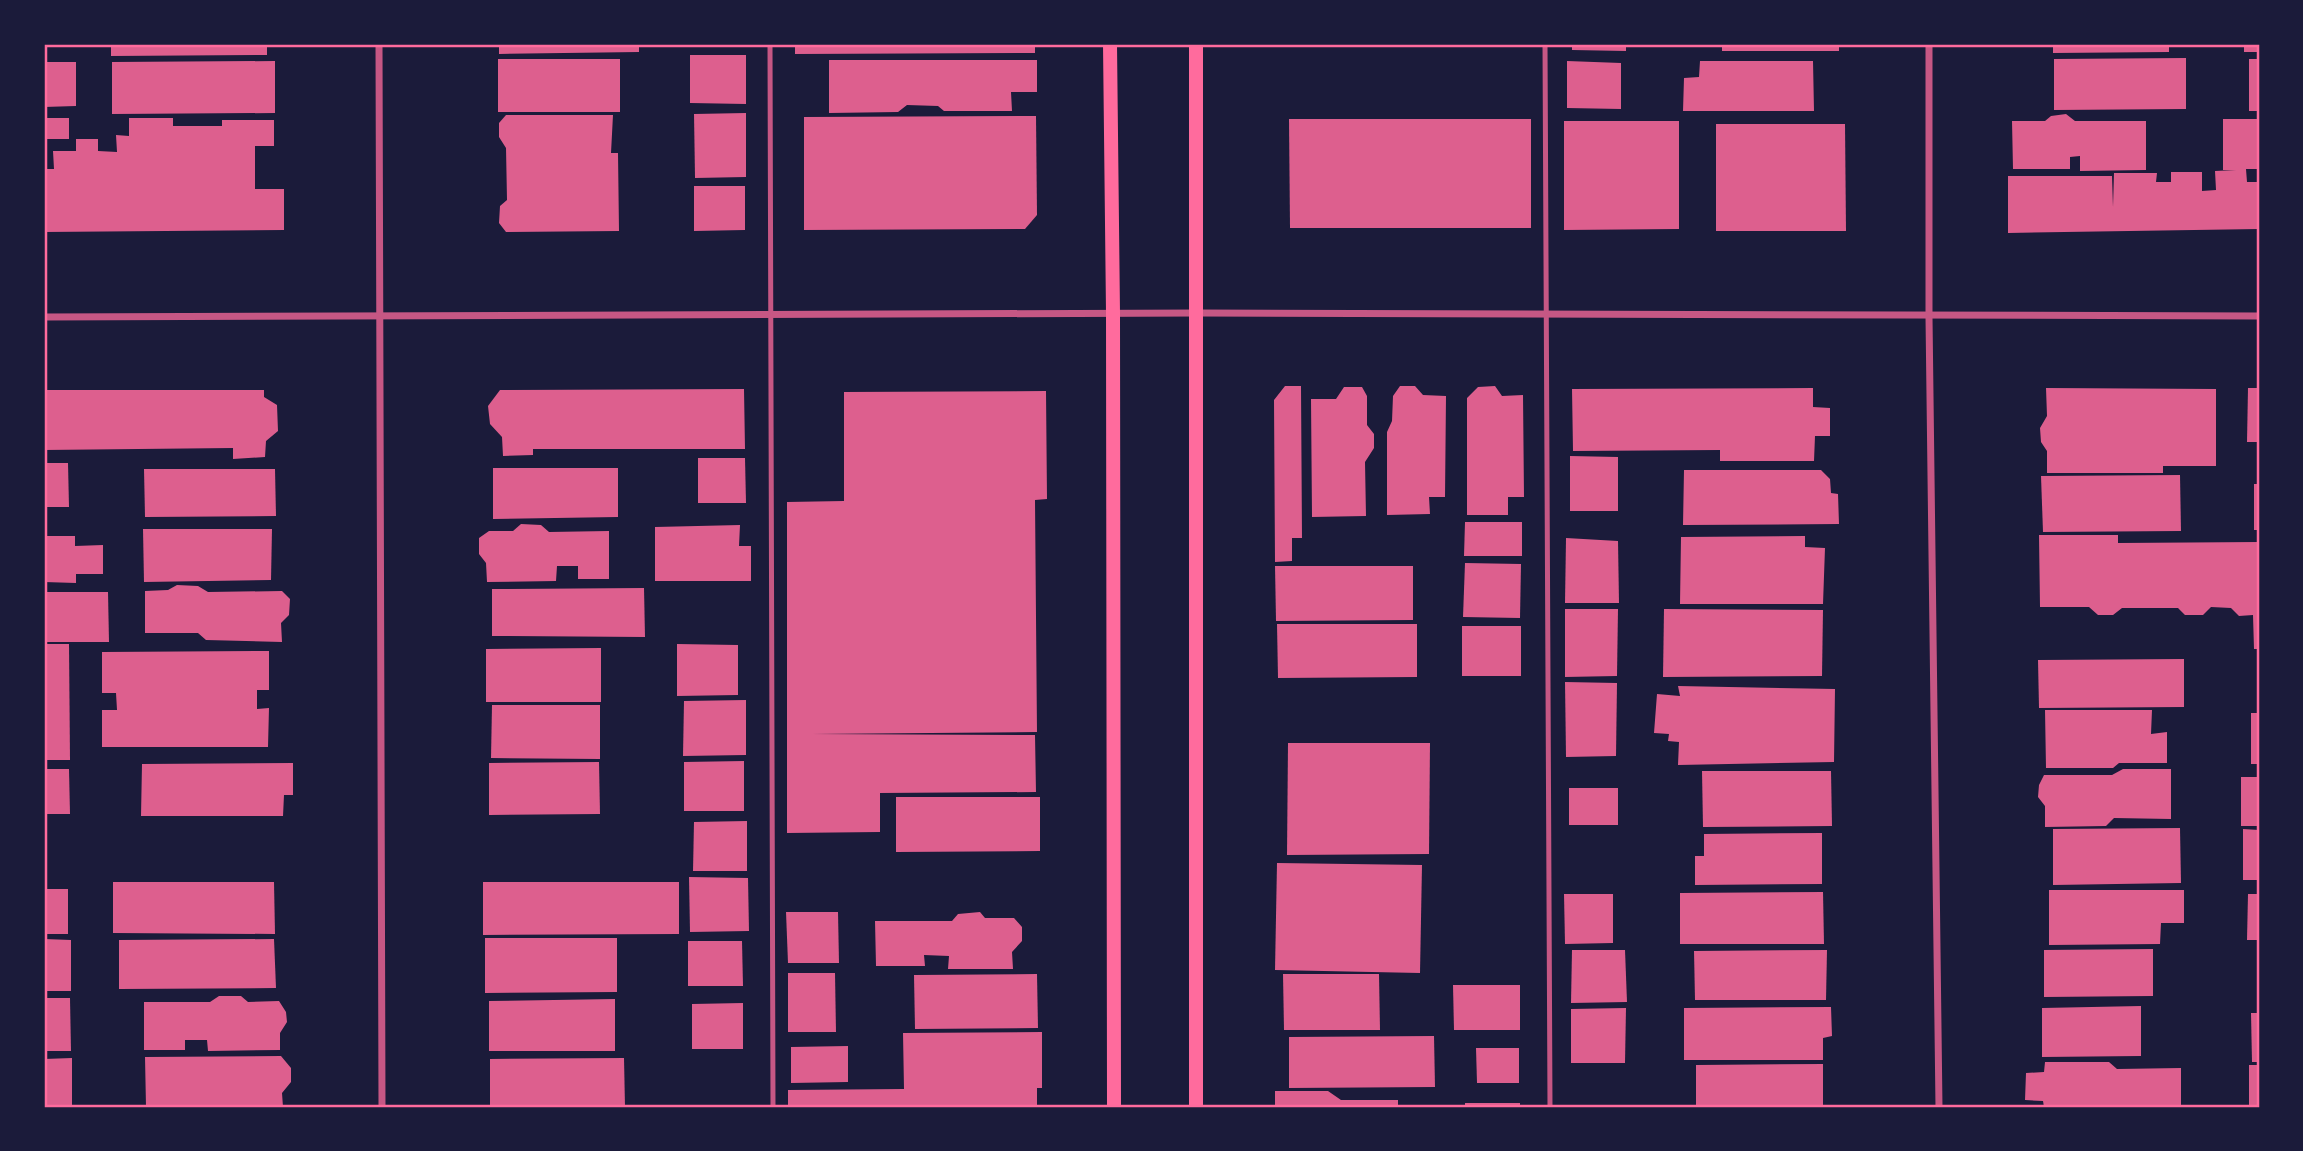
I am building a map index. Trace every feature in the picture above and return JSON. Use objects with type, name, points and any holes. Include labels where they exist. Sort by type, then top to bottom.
[{"type":"main road","points":[[1110,44],[1114,313],[1114,1107]]},
{"type":"main road","points":[[1195,1107],[1196,44]]},
{"type":"street","points":[[379,44],[382,1107]]},
{"type":"street","points":[[1929,44],[1929,317],[1939,1107]]},
{"type":"street","points":[[44,317],[1114,313],[2259,316]]},
{"type":"lane","points":[[770,44],[773,1107]]},
{"type":"lane","points":[[1545,44],[1550,1107]]},
{"type":"building","points":[[44,44],[68,44],[68,46],[44,47]]},
{"type":"building","points":[[111,44],[267,44],[267,55],[111,56]]},
{"type":"building","points":[[499,44],[639,44],[639,52],[499,54]]},
{"type":"building","points":[[795,44],[1035,44],[1035,53],[795,54]]},
{"type":"building","points":[[1572,44],[1626,44],[1626,51],[1572,50]]},
{"type":"building","points":[[1722,44],[1839,44],[1839,51],[1722,51]]},
{"type":"building","points":[[2053,44],[2169,44],[2169,52],[2053,53]]},
{"type":"building","points":[[2244,44],[2259,44],[2259,52],[2244,52]]},
{"type":"building","points":[[690,55],[746,55],[746,104],[690,103]]},
{"type":"building","points":[[2186,58],[2186,109],[2054,110],[2054,59]]},
{"type":"building","points":[[498,59],[620,59],[620,112],[498,112]]},
{"type":"building","points":[[2249,59],[2259,59],[2259,111],[2249,111]]},
{"type":"building","points":[[829,60],[1037,60],[1037,92],[1011,92],[1012,111],[944,111],[938,106],[907,105],[898,112],[829,113]]},
{"type":"building","points":[[275,61],[275,113],[112,114],[112,62]]},
{"type":"building","points":[[1567,61],[1621,63],[1621,109],[1567,108]]},
{"type":"building","points":[[1700,61],[1813,61],[1814,111],[1683,111],[1684,78],[1699,77]]},
{"type":"building","points":[[44,62],[76,62],[76,106],[44,107]]},
{"type":"building","points":[[746,113],[746,177],[695,178],[694,114]]},
{"type":"building","points":[[2066,114],[2075,121],[2146,121],[2146,170],[2080,171],[2080,156],[2070,157],[2070,169],[2013,169],[2012,121],[2045,121],[2051,116]]},
{"type":"building","points":[[506,115],[613,115],[611,153],[618,153],[619,231],[506,232],[499,223],[500,206],[507,200],[506,148],[499,137],[499,123]]},
{"type":"building","points":[[1036,116],[1037,215],[1025,229],[804,230],[804,117]]},
{"type":"building","points":[[44,118],[69,118],[69,139],[44,139]]},
{"type":"building","points":[[129,118],[173,118],[173,126],[222,126],[222,120],[274,120],[274,146],[255,146],[255,189],[284,189],[284,230],[44,232],[44,169],[54,169],[53,151],[76,151],[76,139],[98,139],[98,151],[117,152],[116,135],[129,136]]},
{"type":"building","points":[[1289,119],[1531,119],[1531,228],[1290,228]]},
{"type":"building","points":[[2223,119],[2259,119],[2259,169],[2246,169],[2247,182],[2259,182],[2259,229],[2008,233],[2008,176],[2112,176],[2113,207],[2114,173],[2157,173],[2156,182],[2171,182],[2171,172],[2202,172],[2202,191],[2216,190],[2215,171],[2236,170],[2223,170]]},
{"type":"building","points":[[1564,121],[1679,121],[1679,229],[1564,230]]},
{"type":"building","points":[[1716,124],[1845,124],[1846,231],[1716,231]]},
{"type":"building","points":[[694,186],[745,186],[745,230],[694,231]]},
{"type":"building","points":[[1285,386],[1301,386],[1302,538],[1292,538],[1292,561],[1275,562],[1274,400]]},
{"type":"building","points":[[1400,386],[1415,386],[1423,395],[1446,396],[1445,497],[1429,497],[1430,514],[1387,515],[1387,432],[1392,421],[1393,396]]},
{"type":"building","points":[[1495,386],[1502,396],[1523,395],[1524,497],[1508,497],[1508,515],[1467,515],[1467,398],[1478,387]]},
{"type":"building","points":[[1344,387],[1362,387],[1367,396],[1367,425],[1374,434],[1374,448],[1365,462],[1366,516],[1312,517],[1311,399],[1336,399]]},
{"type":"building","points":[[1813,388],[1813,407],[1830,408],[1830,436],[1815,436],[1814,461],[1720,461],[1720,450],[1573,451],[1572,389]]},
{"type":"building","points":[[2046,388],[2216,389],[2216,466],[2163,466],[2163,473],[2047,473],[2047,451],[2041,442],[2040,428],[2047,416]]},
{"type":"building","points":[[2248,388],[2259,388],[2259,442],[2247,442]]},
{"type":"building","points":[[744,389],[745,449],[533,449],[533,455],[503,456],[502,437],[490,424],[488,406],[500,390]]},
{"type":"building","points":[[44,390],[264,390],[264,397],[277,405],[278,431],[266,441],[265,457],[233,459],[233,448],[44,450]]},
{"type":"building","points":[[1046,391],[1047,499],[1035,500],[1037,732],[813,734],[1035,735],[1036,792],[880,793],[880,832],[787,833],[787,502],[844,501],[844,392]]},
{"type":"building","points":[[1570,456],[1618,457],[1618,511],[1570,511]]},
{"type":"building","points":[[698,458],[745,458],[746,503],[698,503]]},
{"type":"building","points":[[44,463],[68,463],[69,507],[44,507]]},
{"type":"building","points":[[493,468],[618,468],[618,517],[493,519]]},
{"type":"building","points":[[144,469],[275,469],[276,516],[145,517]]},
{"type":"building","points":[[1684,470],[1821,470],[1830,479],[1831,493],[1838,494],[1839,524],[1683,525]]},
{"type":"building","points":[[2180,475],[2181,531],[2043,532],[2041,476]]},
{"type":"building","points":[[2254,484],[2259,484],[2259,530],[2254,530]]},
{"type":"building","points":[[1465,522],[1522,522],[1522,556],[1464,556]]},
{"type":"building","points":[[521,524],[541,525],[549,532],[609,531],[609,579],[578,579],[578,566],[557,566],[556,581],[487,582],[486,563],[479,554],[479,538],[489,531],[513,531]]},
{"type":"building","points":[[740,525],[739,546],[751,546],[751,581],[655,581],[655,527]]},
{"type":"building","points":[[143,529],[272,529],[271,580],[144,582]]},
{"type":"building","points":[[2039,535],[2118,535],[2118,543],[2259,542],[2259,649],[2254,649],[2253,615],[2239,616],[2231,608],[2211,607],[2203,615],[2185,615],[2178,608],[2122,608],[2113,615],[2098,615],[2089,607],[2040,607]]},
{"type":"building","points":[[44,536],[75,536],[75,546],[103,545],[103,574],[76,574],[76,583],[44,582]]},
{"type":"building","points":[[1805,536],[1805,547],[1825,548],[1823,604],[1680,604],[1681,537]]},
{"type":"building","points":[[1566,538],[1618,541],[1619,603],[1565,603]]},
{"type":"building","points":[[1465,563],[1521,564],[1520,618],[1463,617]]},
{"type":"building","points":[[1275,566],[1413,566],[1413,620],[1276,621]]},
{"type":"building","points":[[177,585],[198,586],[208,592],[282,591],[290,599],[289,615],[281,623],[282,642],[206,640],[198,633],[145,633],[145,591],[168,590]]},
{"type":"building","points":[[644,588],[645,637],[492,636],[492,589]]},
{"type":"building","points":[[44,592],[108,592],[109,642],[44,642]]},
{"type":"building","points":[[1565,609],[1618,609],[1617,676],[1565,677]]},
{"type":"building","points":[[1664,609],[1823,610],[1822,676],[1663,677]]},
{"type":"building","points":[[1277,624],[1417,624],[1417,677],[1278,678]]},
{"type":"building","points":[[1462,626],[1521,626],[1521,676],[1462,676]]},
{"type":"building","points":[[44,644],[69,644],[70,760],[44,760]]},
{"type":"building","points":[[677,644],[738,645],[738,695],[677,696]]},
{"type":"building","points":[[601,648],[601,702],[486,702],[486,649]]},
{"type":"building","points":[[269,651],[269,690],[257,690],[257,709],[269,708],[268,747],[102,747],[102,710],[117,710],[116,693],[102,693],[102,652]]},
{"type":"building","points":[[2184,659],[2184,707],[2039,708],[2038,660]]},
{"type":"building","points":[[2259,669],[2259,708],[2257,708]]},
{"type":"building","points":[[1565,682],[1617,683],[1616,756],[1566,757]]},
{"type":"building","points":[[1678,686],[1835,689],[1834,762],[1678,765],[1679,742],[1668,741],[1669,734],[1654,733],[1657,694],[1680,696]]},
{"type":"building","points":[[746,700],[746,755],[683,756],[684,701]]},
{"type":"building","points":[[492,705],[600,705],[600,759],[491,758]]},
{"type":"building","points":[[2045,710],[2152,710],[2151,734],[2167,732],[2167,763],[2119,763],[2113,768],[2046,768]]},
{"type":"building","points":[[2251,713],[2259,713],[2259,764],[2251,764]]},
{"type":"building","points":[[1288,743],[1430,743],[1429,854],[1287,855]]},
{"type":"building","points":[[744,761],[744,811],[684,811],[684,762]]},
{"type":"building","points":[[599,762],[600,814],[489,815],[489,763]]},
{"type":"building","points":[[293,763],[293,795],[284,795],[283,816],[141,816],[142,764]]},
{"type":"building","points":[[44,769],[69,769],[70,814],[44,814]]},
{"type":"building","points":[[2123,769],[2171,769],[2171,819],[2114,818],[2106,826],[2045,827],[2045,806],[2038,797],[2039,785],[2044,775],[2112,775]]},
{"type":"building","points":[[1702,771],[1831,771],[1832,826],[1703,827]]},
{"type":"building","points":[[2241,777],[2259,777],[2259,826],[2241,826]]},
{"type":"building","points":[[1569,788],[1618,788],[1618,825],[1569,825]]},
{"type":"building","points":[[896,797],[1040,797],[1040,851],[896,852]]},
{"type":"building","points":[[747,821],[747,871],[693,871],[694,822]]},
{"type":"building","points":[[2180,828],[2181,883],[2053,885],[2053,829]]},
{"type":"building","points":[[2243,829],[2259,830],[2259,880],[2243,880]]},
{"type":"building","points":[[1822,833],[1822,884],[1695,885],[1695,856],[1704,856],[1704,834]]},
{"type":"building","points":[[1277,863],[1422,865],[1420,973],[1275,970]]},
{"type":"building","points":[[689,877],[748,878],[749,931],[690,932]]},
{"type":"building","points":[[113,882],[274,882],[275,934],[113,933]]},
{"type":"building","points":[[483,882],[679,882],[679,934],[483,935]]},
{"type":"building","points":[[44,889],[68,889],[68,934],[44,934]]},
{"type":"building","points":[[2049,890],[2184,890],[2184,923],[2161,923],[2160,944],[2049,945]]},
{"type":"building","points":[[1823,892],[1824,944],[1680,944],[1680,893]]},
{"type":"building","points":[[1564,894],[1613,894],[1613,943],[1565,944]]},
{"type":"building","points":[[2248,894],[2259,894],[2259,940],[2247,940]]},
{"type":"building","points":[[786,912],[838,912],[839,963],[788,963]]},
{"type":"building","points":[[980,912],[985,918],[1014,918],[1022,927],[1022,941],[1012,952],[1013,969],[948,969],[949,956],[924,955],[925,966],[876,966],[875,921],[952,921],[958,914]]},
{"type":"building","points":[[485,938],[617,938],[617,992],[485,993]]},
{"type":"building","points":[[44,939],[71,940],[71,991],[44,991]]},
{"type":"building","points":[[274,939],[276,988],[119,989],[119,940]]},
{"type":"building","points":[[688,941],[742,941],[743,986],[688,986]]},
{"type":"building","points":[[2153,949],[2153,996],[2044,997],[2044,950]]},
{"type":"building","points":[[1572,950],[1625,950],[1627,1002],[1571,1003]]},
{"type":"building","points":[[1827,950],[1826,1000],[1695,1000],[1694,951]]},
{"type":"building","points":[[788,973],[835,973],[836,1032],[788,1032]]},
{"type":"building","points":[[1037,974],[1038,1028],[915,1029],[914,975]]},
{"type":"building","points":[[1283,974],[1379,974],[1380,1030],[1284,1030]]},
{"type":"building","points":[[1453,985],[1520,985],[1520,1030],[1454,1030]]},
{"type":"building","points":[[219,996],[241,996],[248,1002],[279,1001],[286,1012],[287,1022],[280,1033],[280,1050],[208,1051],[207,1040],[185,1040],[185,1050],[144,1050],[144,1002],[210,1002]]},
{"type":"building","points":[[44,998],[70,998],[71,1051],[44,1051]]},
{"type":"building","points":[[615,999],[615,1051],[489,1051],[489,1001]]},
{"type":"building","points":[[743,1003],[743,1049],[692,1049],[692,1004]]},
{"type":"building","points":[[2141,1006],[2141,1056],[2042,1057],[2042,1008]]},
{"type":"building","points":[[1831,1007],[1832,1036],[1823,1038],[1823,1060],[1684,1060],[1684,1008]]},
{"type":"building","points":[[1626,1008],[1625,1063],[1571,1063],[1571,1009]]},
{"type":"building","points":[[2251,1013],[2259,1013],[2259,1062],[2252,1062]]},
{"type":"building","points":[[1042,1032],[1042,1088],[1037,1088],[1037,1107],[788,1107],[788,1090],[904,1089],[903,1033]]},
{"type":"building","points":[[1434,1036],[1435,1087],[1289,1088],[1289,1037]]},
{"type":"building","points":[[848,1046],[848,1082],[791,1083],[791,1047]]},
{"type":"building","points":[[1476,1048],[1519,1048],[1519,1083],[1477,1083]]},
{"type":"building","points":[[281,1056],[291,1068],[291,1082],[282,1093],[283,1107],[146,1107],[145,1057]]},
{"type":"building","points":[[72,1058],[72,1107],[44,1107],[44,1059]]},
{"type":"building","points":[[624,1058],[625,1107],[490,1107],[490,1059]]},
{"type":"building","points":[[2045,1062],[2109,1062],[2117,1069],[2181,1068],[2181,1107],[2044,1107],[2043,1101],[2025,1100],[2026,1073],[2044,1072]]},
{"type":"building","points":[[1823,1064],[1823,1107],[1696,1107],[1696,1065]]},
{"type":"building","points":[[2249,1065],[2259,1065],[2259,1107],[2249,1107]]},
{"type":"building","points":[[1275,1091],[1328,1091],[1341,1100],[1398,1100],[1398,1107],[1275,1107]]},
{"type":"building","points":[[1465,1103],[1520,1103],[1520,1107],[1465,1107]]}]
